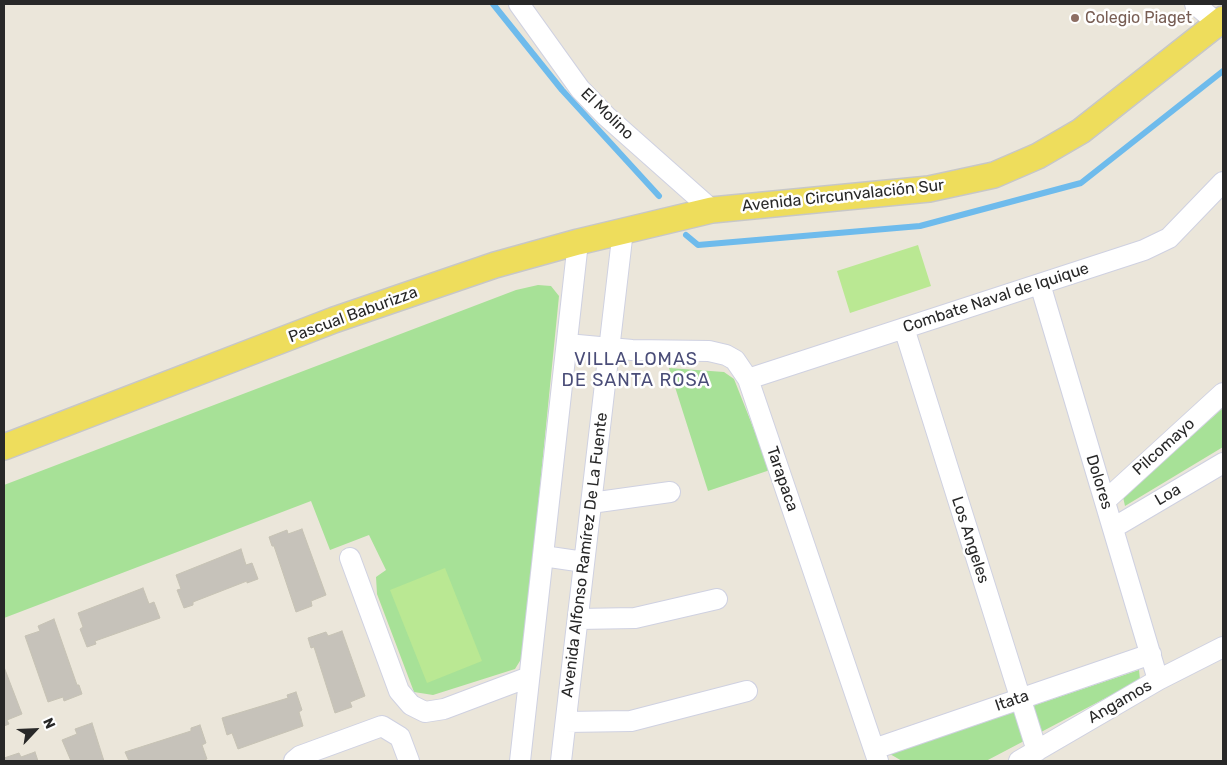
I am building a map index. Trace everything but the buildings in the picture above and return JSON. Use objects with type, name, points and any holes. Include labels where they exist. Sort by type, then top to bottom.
[{"type":"main road","name":"Avenida Circunvalación Sur","points":[[712,210],[929,189],[994,175],[1038,156],[1081,131],[1220,21]]},
{"type":"main road","name":"Pascual Baburizza","points":[[4,447],[334,320],[495,265],[623,230],[712,210]]},
{"type":"street","name":"El Molino","points":[[520,4],[580,89],[606,116],[712,210]]},
{"type":"street","points":[[1195,4],[1220,21]]},
{"type":"street","name":"Combate Naval de Iquique","points":[[748,379],[1144,250],[1169,238],[1223,182]]},
{"type":"street","name":"Avenida Alfonso Ramírez De La Fuente","points":[[561,761],[623,230]]},
{"type":"street","points":[[520,761],[578,242]]},
{"type":"street","name":"Dolores","points":[[1040,284],[1158,680]]},
{"type":"street","name":"Los Angeles","points":[[904,328],[1036,751]]},
{"type":"street","name":"Tarapaca","points":[[567,344],[709,351],[726,355],[735,360],[748,379],[876,755]]},
{"type":"street","name":"Pilcomayo","points":[[1105,501],[1223,393]]},
{"type":"street","name":"Loa","points":[[1113,528],[1223,463]]},
{"type":"street","points":[[591,503],[670,492]]},
{"type":"street","points":[[543,556],[584,562]]},
{"type":"street","points":[[350,558],[399,690],[411,705],[425,712],[444,709],[529,677]]},
{"type":"street","points":[[578,619],[634,618],[716,599]]},
{"type":"street","name":"Angamos","points":[[1019,761],[1158,680],[1223,647]]},
{"type":"street","name":"Itata","points":[[876,755],[1020,699],[1150,654]]},
{"type":"street","points":[[566,722],[631,721],[747,691]]},
{"type":"street","points":[[294,761],[300,756],[382,726],[400,737],[409,761]]},
{"type":"green space","points":[[918,245],[931,286],[850,313],[837,271]]},
{"type":"green space","points":[[538,285],[551,286],[559,296],[523,656],[515,669],[433,695],[414,692],[377,594],[376,577],[386,570],[369,535],[330,550],[311,501],[4,618],[4,485],[516,290]]},
{"type":"green space","points":[[669,368],[724,372],[734,379],[770,470],[708,491]]},
{"type":"green space","points":[[1223,408],[1223,447],[1125,506],[1123,497]]},
{"type":"green space","points":[[445,568],[482,661],[427,683],[390,590]]},
{"type":"green space","points":[[1139,670],[1140,680],[986,761],[902,761],[890,754]]},
{"type":"waterway","points":[[493,4],[562,90],[659,196]]},
{"type":"waterway","points":[[686,235],[698,245],[920,226],[1081,183],[1223,71]]},
{"type":"place","name":"Colegio Piaget","points":[[1075,18]]},
{"type":"district","name":"VILLA LOMAS DE SANTA ROSA","points":[[636,370]]}]
